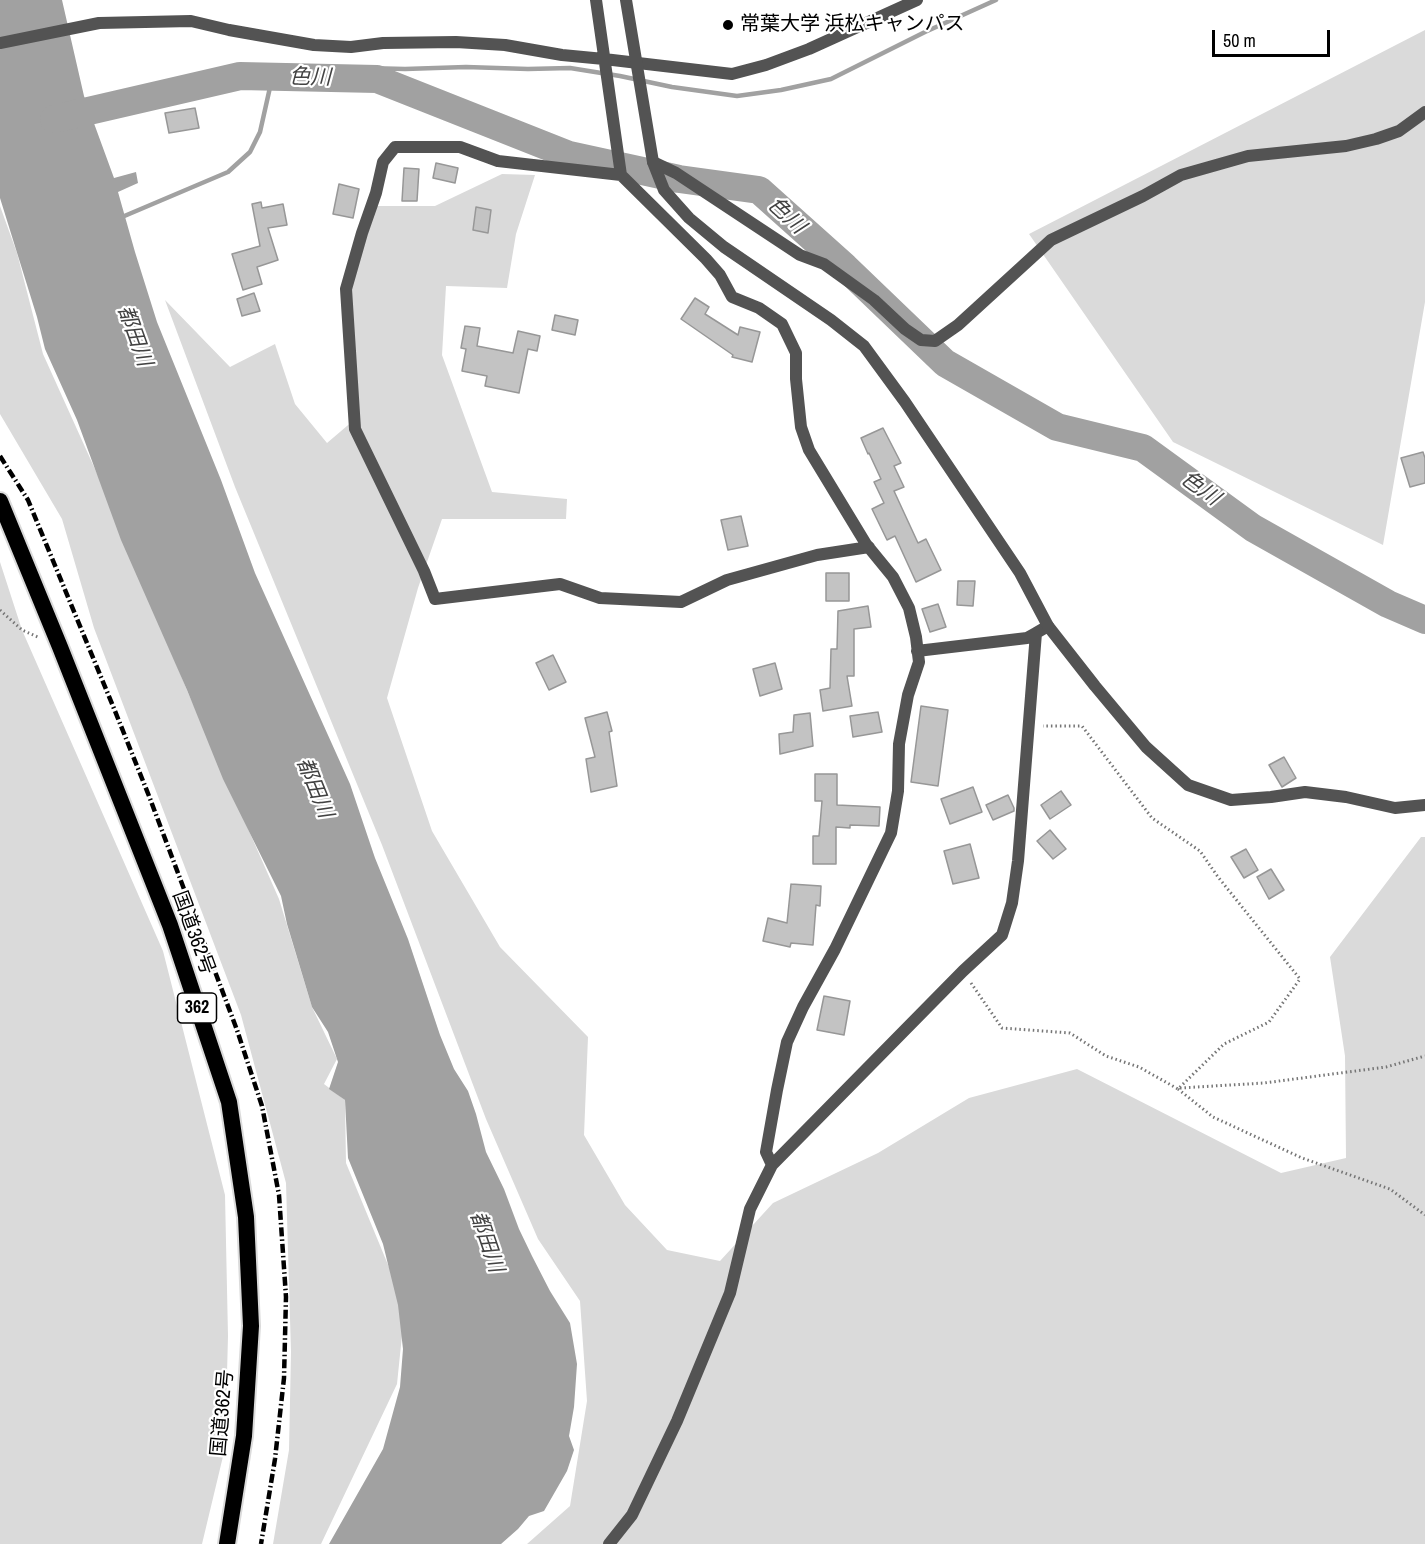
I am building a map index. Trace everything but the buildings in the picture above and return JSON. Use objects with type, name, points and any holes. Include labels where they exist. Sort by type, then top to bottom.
[{"type":"highway","name":"国道362号","points":[[0,501],[170,925],[229,1102],[246,1217],[251,1326],[244,1436],[227,1544]]},
{"type":"street","points":[[596,0],[621,175],[706,259],[720,275],[732,297],[759,308],[782,324],[796,353],[801,427],[809,450],[869,547],[893,576],[909,608],[919,662],[908,695],[899,744],[898,791],[891,833],[787,1042],[766,1152],[772,1165]]},
{"type":"street","points":[[626,0],[653,162],[664,190],[689,218],[724,247],[831,320],[864,346],[905,402],[1020,573],[1048,626],[1146,747],[1188,785],[1231,800],[1305,792],[1346,797],[1395,808],[1425,805]]},
{"type":"street","points":[[0,43],[99,23],[191,21],[314,45],[351,47],[383,43],[456,42],[505,45],[562,56],[636,62],[732,74],[766,65],[809,49],[917,0]]},
{"type":"street","points":[[653,162],[676,173],[800,255],[824,264],[874,300],[905,329],[921,340],[935,341],[958,325],[1051,240],[1181,175],[1248,156],[1346,146],[1376,139],[1399,131],[1425,112]]},
{"type":"street","points":[[621,175],[498,161],[460,147],[395,147],[383,162],[376,193],[346,289],[355,429],[424,571],[435,599],[560,584],[600,598],[681,602],[727,580],[817,555],[869,547]]},
{"type":"street","points":[[917,651],[1026,638],[1048,626]]},
{"type":"street","points":[[609,1544],[632,1515],[677,1421],[730,1293],[750,1209],[772,1165],[963,971],[1002,935],[1012,903],[1018,861],[1036,633]]},
{"type":"path","points":[[0,610],[22,630],[60,647]]},
{"type":"path","points":[[1029,726],[1082,726],[1152,818],[1200,850],[1218,877],[1300,979],[1269,1022],[1224,1044],[1178,1089]]},
{"type":"path","points":[[963,971],[1002,1028],[1070,1033],[1106,1056],[1139,1067],[1178,1089],[1213,1117],[1302,1158],[1390,1189],[1425,1215]]},
{"type":"path","points":[[1178,1089],[1264,1083],[1375,1069],[1425,1056]]},
{"type":"shaded area","points":[[1425,30],[1425,302],[1383,545],[1173,442],[1029,234]]},
{"type":"shaded area","points":[[502,174],[535,175],[516,234],[507,288],[446,286],[442,355],[492,492],[567,499],[566,519],[442,519],[418,588],[387,698],[432,831],[500,947],[588,1037],[584,1135],[625,1205],[667,1250],[720,1261],[773,1203],[878,1153],[969,1098],[1077,1069],[1281,1173],[1346,1158],[1345,1056],[1330,957],[1421,837],[1425,837],[1425,1544],[527,1544],[570,1506],[587,1401],[580,1301],[538,1239],[486,1119],[382,845],[235,487],[165,300],[230,367],[275,344],[295,404],[327,443],[354,420],[348,282],[371,206],[435,206]]},
{"type":"shaded area","points":[[0,206],[17,253],[43,354],[99,478],[189,695],[279,899],[312,1007],[337,1059],[324,1084],[345,1100],[346,1163],[405,1306],[397,1384],[321,1544],[273,1544],[289,1450],[291,1352],[286,1183],[241,1015],[94,628],[62,519],[0,414]]},
{"type":"shaded area","points":[[0,562],[22,630],[163,951],[225,1195],[228,1336],[225,1448],[202,1544],[0,1544]]},
{"type":"water","name":"都田川","points":[[0,0],[62,0],[84,96],[114,178],[136,172],[138,183],[118,192],[157,322],[221,480],[255,573],[350,784],[375,858],[408,939],[440,1035],[454,1069],[468,1091],[486,1152],[532,1256],[570,1323],[577,1364],[569,1436],[574,1450],[567,1471],[544,1511],[529,1516],[501,1544],[329,1544],[383,1449],[400,1387],[403,1349],[398,1305],[383,1244],[348,1158],[345,1100],[329,1089],[338,1062],[328,1032],[312,1007],[281,896],[223,779],[187,690],[121,540],[77,420],[45,349],[0,198]]},
{"type":"waterway","points":[[122,217],[228,172],[250,152],[260,132],[273,74],[288,66],[405,69],[570,68],[672,87],[737,96],[781,90],[831,79],[996,0]]},
{"type":"waterway","name":"色川","points":[[54,119],[240,76],[377,79],[569,155],[679,179],[759,190],[845,267],[945,363],[1057,427],[1143,448],[1253,528],[1388,604],[1425,620]]},
{"type":"railway","points":[[0,456],[28,500],[115,711],[237,1030],[262,1106],[279,1195],[286,1297],[284,1378],[275,1459],[261,1544]]},
{"type":"place","name":"常葉大学 浜松キャンパス","points":[[728,25]]}]
